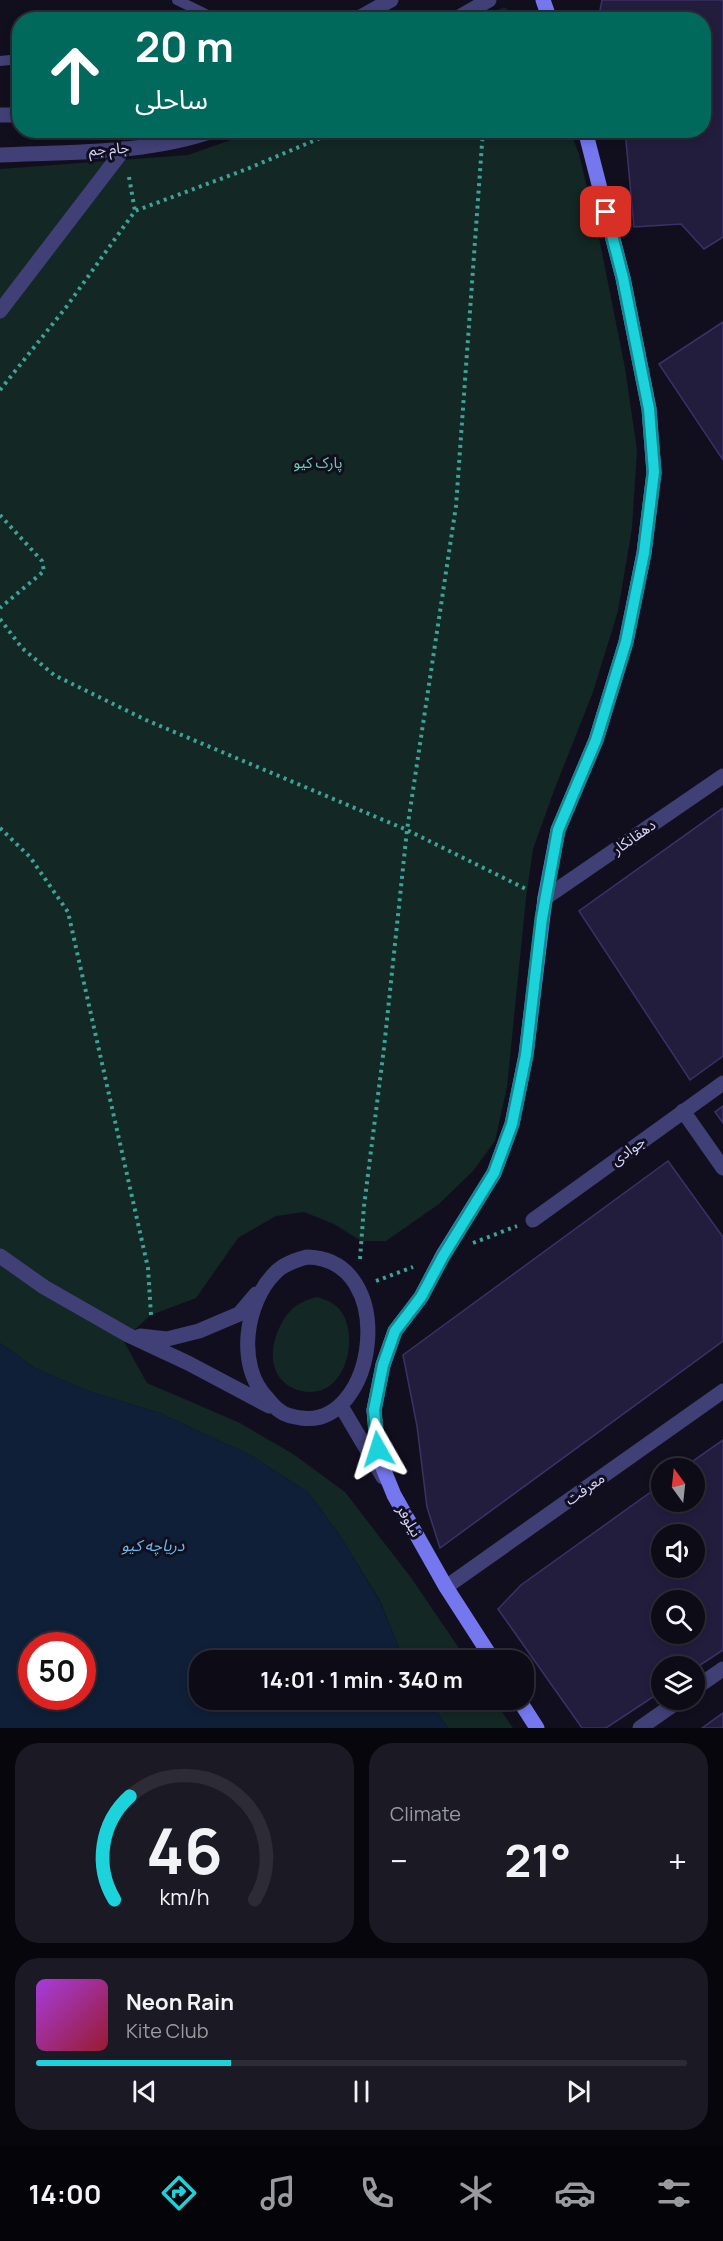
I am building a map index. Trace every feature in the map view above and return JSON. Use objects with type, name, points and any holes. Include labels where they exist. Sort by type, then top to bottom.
[{"type":"main road","name":"نیلوفر","points":[[487,1650],[446,1587],[394,1495],[381,1463],[374,1410],[383,1365],[395,1331],[421,1297],[443,1256],[494,1173],[512,1124],[526,1055],[545,898],[558,830],[596,740],[626,642],[644,553],[654,472],[649,409],[623,278],[587,138]]},
{"type":"main road","points":[[525,1710],[537,1728]]},
{"type":"street","points":[[369,12],[391,0]]},
{"type":"street","points":[[468,12],[489,0]]},
{"type":"street","name":"جام جم","points":[[0,155],[124,149],[193,138]]},
{"type":"street","points":[[0,311],[124,149]]},
{"type":"street","name":"دهقانکار","points":[[545,898],[723,776]]},
{"type":"street","name":"جوادی","points":[[533,1220],[723,1083]]},
{"type":"street","points":[[683,1111],[723,1168]]},
{"type":"street","points":[[0,1256],[44,1287],[128,1335],[188,1363],[282,1413],[310,1419],[326,1415],[341,1406],[351,1391],[366,1358],[369,1325],[366,1306],[359,1288],[346,1271],[332,1261],[320,1257],[307,1257],[276,1271],[239,1314],[199,1331],[167,1339],[128,1335]]},
{"type":"street","points":[[276,1271],[264,1287],[255,1306],[249,1329],[248,1353],[252,1373],[261,1392],[282,1413]]},
{"type":"street","name":"معرفت","points":[[446,1587],[723,1391]]},
{"type":"street","points":[[341,1406],[394,1495]]},
{"type":"street","points":[[705,1681],[723,1669]]},
{"type":"street","points":[[640,1728],[666,1710]]},
{"type":"lane","points":[[177,0],[202,12]]},
{"type":"path","points":[[0,390],[67,306],[135,211],[246,170],[320,138]]},
{"type":"path","points":[[359,1288],[364,1206],[384,1048],[407,830],[456,506],[482,138]]},
{"type":"path","points":[[124,149],[135,211]]},
{"type":"path","points":[[0,515],[42,561],[44,571],[0,608]]},
{"type":"path","points":[[0,619],[22,648],[54,675],[146,720],[407,830],[545,898]]},
{"type":"path","points":[[0,828],[30,857],[68,912],[148,1268],[151,1315],[161,1318]]},
{"type":"green space","points":[[504,7],[510,12],[494,12]]},
{"type":"green space","name":"پارک کیو","points":[[236,138],[573,138],[579,154],[598,233],[625,368],[637,450],[632,528],[618,611],[593,692],[533,849],[507,1087],[495,1141],[473,1171],[439,1204],[386,1241],[361,1241],[334,1224],[304,1212],[276,1216],[238,1238],[196,1298],[151,1315],[123,1340],[147,1383],[240,1423],[293,1454],[345,1492],[412,1579],[460,1650],[400,1650],[380,1601],[339,1534],[308,1492],[250,1455],[160,1413],[88,1391],[35,1368],[0,1343],[0,169],[188,155]]},
{"type":"green space","points":[[316,1297],[332,1303],[340,1310],[348,1327],[349,1347],[344,1367],[333,1383],[320,1390],[306,1392],[292,1388],[280,1378],[273,1361],[274,1342],[291,1310]]},
{"type":"green space","points":[[436,1710],[501,1710],[513,1728],[448,1728]]},
{"type":"water","name":"دریاچه کیو","points":[[0,1343],[35,1368],[88,1391],[160,1413],[250,1455],[308,1492],[339,1534],[380,1602],[400,1650],[189,1650],[189,1710],[436,1710],[448,1728],[0,1728]]},
{"type":"building","points":[[602,0],[723,0],[723,237],[704,249],[681,224],[634,227],[626,138],[711,138],[711,12],[600,12]]},
{"type":"building","points":[[723,322],[723,460],[659,364]]},
{"type":"building","points":[[723,808],[723,1056],[690,1080],[579,911]]},
{"type":"building","points":[[723,1106],[723,1123],[715,1112]]},
{"type":"building","points":[[668,1161],[723,1237],[723,1341],[440,1548],[427,1507],[417,1426],[403,1355]]},
{"type":"building","points":[[723,1440],[723,1650],[705,1662],[705,1656],[651,1656],[651,1698],[606,1728],[582,1728],[534,1660],[534,1650],[527,1650],[498,1609],[521,1585],[651,1492],[651,1512],[705,1512],[705,1458],[697,1458]]},
{"type":"building","points":[[723,1713],[723,1728],[702,1728]]},
{"type":"route","points":[[378,1449],[374,1410],[383,1365],[395,1331],[421,1297],[443,1256],[494,1173],[512,1124],[526,1055],[542,918],[558,830],[596,740],[626,642],[644,553],[654,472],[649,409],[623,278],[606,212]]}]
